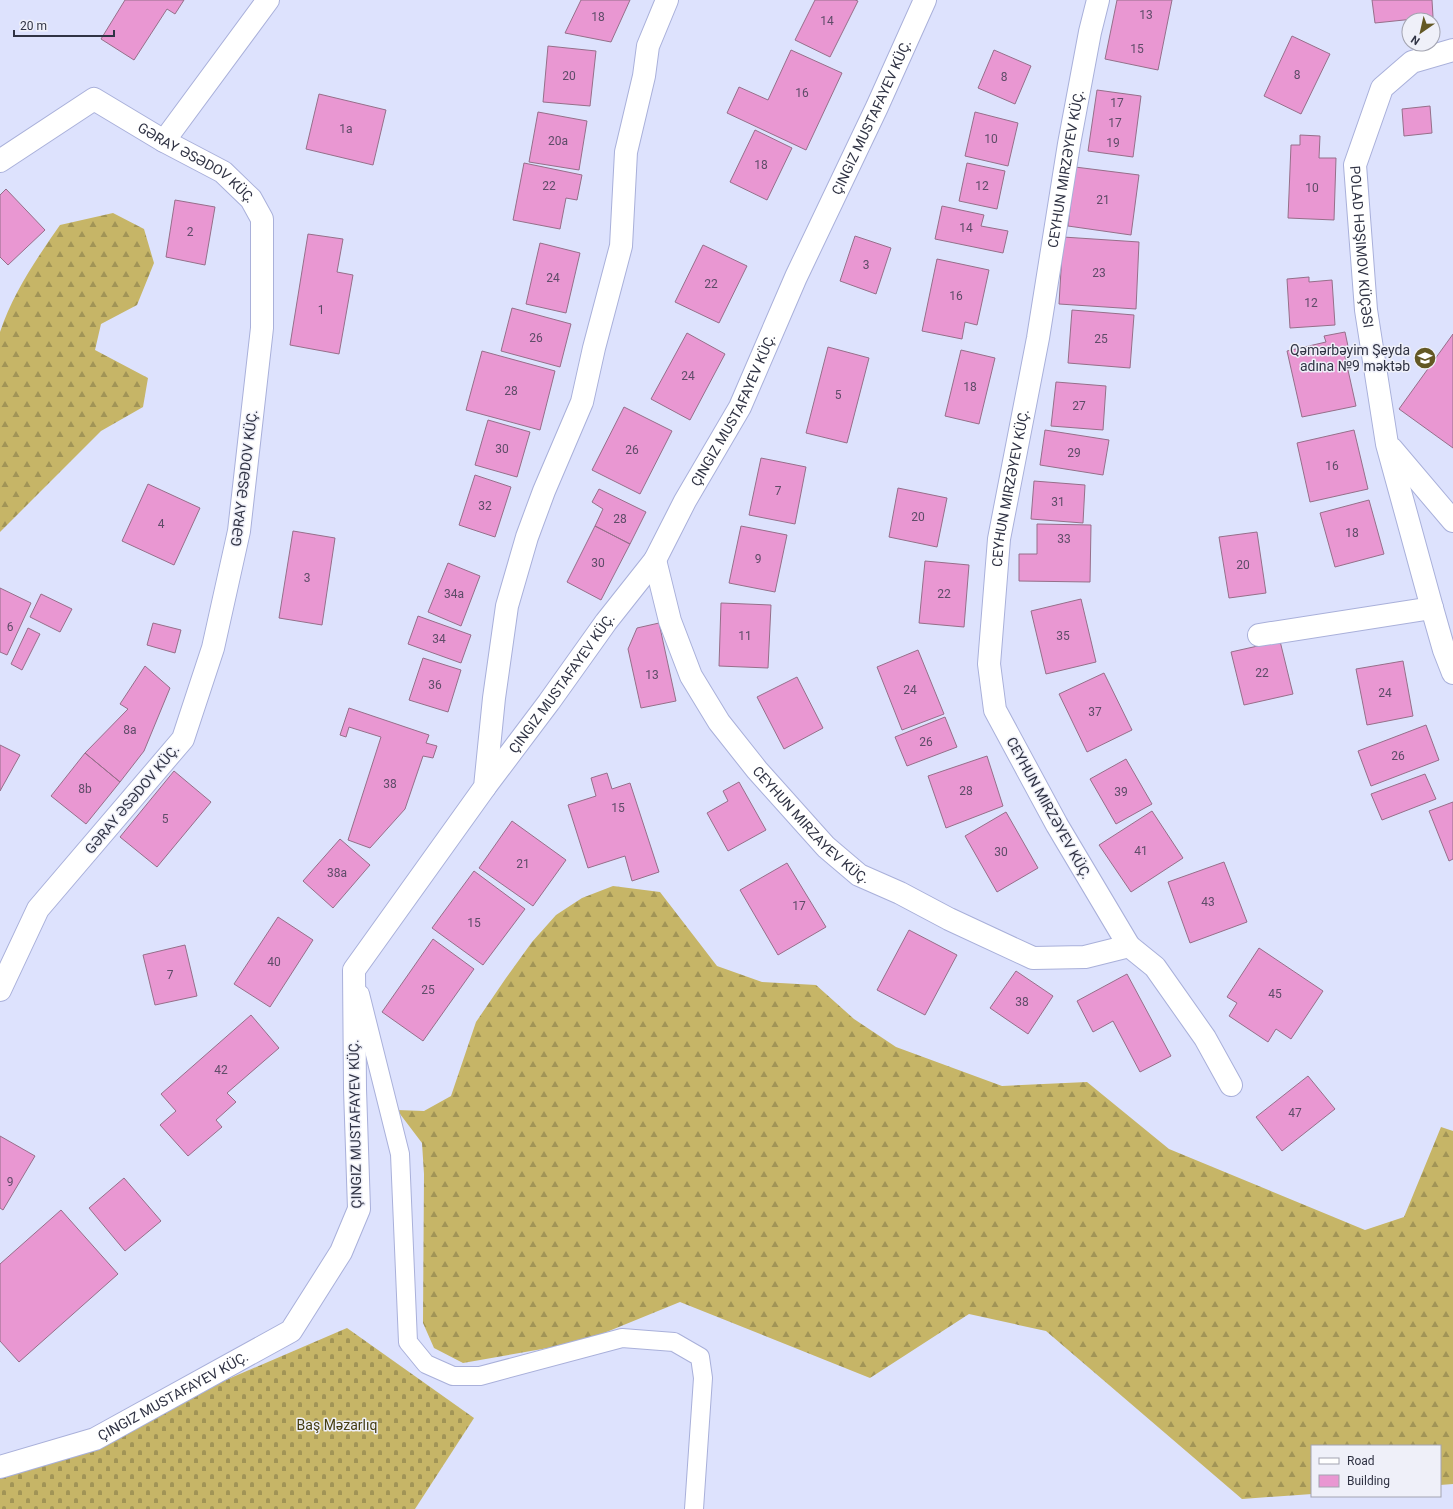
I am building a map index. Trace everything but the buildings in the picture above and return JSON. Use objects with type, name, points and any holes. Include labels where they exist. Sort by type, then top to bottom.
[{"type":"street","points":[[164,141],[268,0]]},
{"type":"street","name":"ÇINGIZ MUSTAFAYEV KÜÇ.","points":[[485,787],[494,698],[507,606],[527,537],[544,491],[582,402],[594,348],[621,246],[626,152],[644,76],[648,46],[667,0]]},
{"type":"street","name":"ÇINGIZ MUSTAFAYEV KÜÇ.","points":[[0,1467],[95,1439],[291,1331],[341,1252],[359,1209],[355,1089],[354,970],[485,787],[549,702],[606,622],[655,560],[685,501],[740,407],[796,277],[877,107],[924,0]]},
{"type":"street","name":"CEYHUN MIRZƏYEV KÜÇ.","points":[[1098,0],[1069,144],[1038,338],[999,539],[989,664],[995,710],[1057,825],[1129,946],[1155,968],[1205,1038],[1231,1085]]},
{"type":"street","name":"POLAD HƏŞIMOV KÜÇƏSI","points":[[1453,50],[1412,62],[1382,88],[1355,165],[1366,310],[1387,444],[1444,650],[1453,673]]},
{"type":"street","name":"GƏRAY ƏSƏDOV KÜÇ.","points":[[0,161],[94,99],[164,141],[223,172],[252,199],[262,219],[262,328],[239,531],[213,648],[183,739],[38,909],[0,990]]},
{"type":"street","points":[[1387,444],[1453,521]]},
{"type":"street","name":"CEYHUN MIRZAYEV KÜÇ.","points":[[655,560],[670,621],[691,676],[719,722],[752,764],[826,847],[859,875],[908,897],[949,919],[1033,958],[1085,957],[1129,946]]},
{"type":"street","points":[[1259,634],[1432,608]]},
{"type":"lane","points":[[354,970],[400,1154],[408,1342],[426,1364],[453,1376],[480,1376],[622,1338],[674,1342],[700,1357],[703,1378],[694,1509]]},
{"type":"green space","points":[[113,213],[144,229],[154,263],[137,305],[101,324],[95,350],[148,378],[143,407],[101,431],[0,532],[0,332],[12,303],[34,263],[60,225]]},
{"type":"green space","points":[[613,886],[660,892],[717,966],[762,982],[816,985],[854,1019],[896,1047],[1002,1086],[1087,1082],[1169,1149],[1365,1230],[1404,1217],[1441,1127],[1453,1131],[1453,1484],[1441,1485],[1441,1445],[1311,1445],[1311,1494],[1242,1499],[1046,1331],[969,1314],[870,1378],[680,1302],[582,1342],[463,1363],[434,1348],[423,1323],[424,1174],[422,1143],[397,1110],[424,1111],[451,1096],[476,1022],[532,942],[556,915],[582,898]]},
{"type":"green space","name":"Baş Məzarlıq","points":[[347,1328],[474,1418],[415,1509],[0,1509],[0,1477]]},
{"type":"place","name":"Qəmərbəyim Şeyda adına №9 məktəb","points":[[1425,358]]}]
